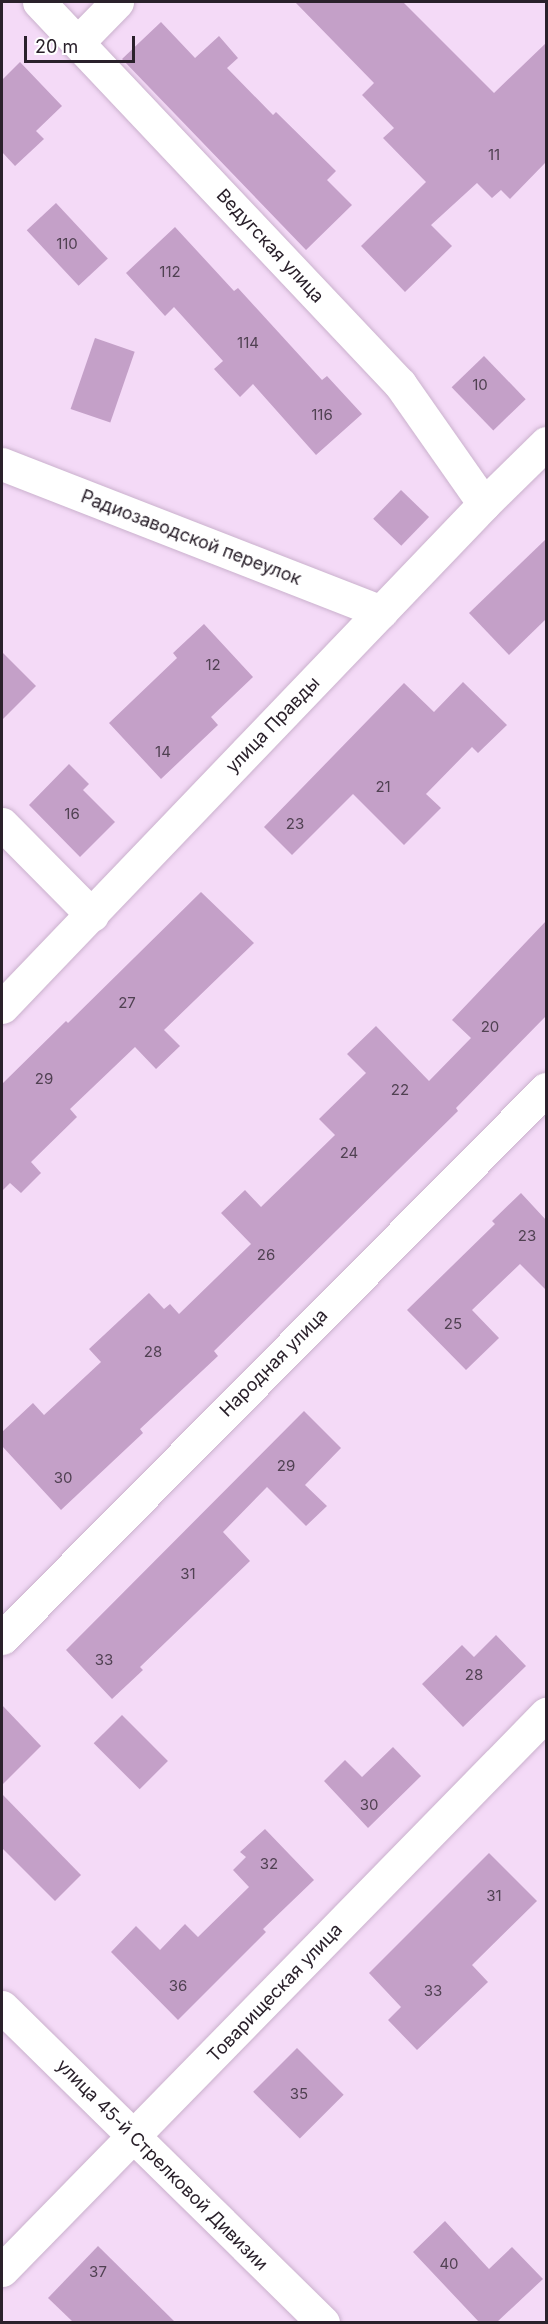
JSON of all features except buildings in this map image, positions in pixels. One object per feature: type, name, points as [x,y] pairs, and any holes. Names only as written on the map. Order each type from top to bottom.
[{"type":"street","name":"Ведугская улица","points":[[39,2],[400,384],[484,504]]},
{"type":"street","points":[[78,42],[117,2]]},
{"type":"street","name":"улица Правды","points":[[2,1008],[484,504],[546,443]]},
{"type":"street","name":"Радиозаводской переулок","points":[[2,464],[381,612]]},
{"type":"street","points":[[2,824],[92,915]]},
{"type":"street","name":"Народная улица","points":[[2,1638],[546,1089]]},
{"type":"street","name":"Товарищеская улица","points":[[2,2271],[546,1714]]},
{"type":"street","name":"улица 45-й Стрелковой Дивизии","points":[[2,2007],[322,2322]]}]
